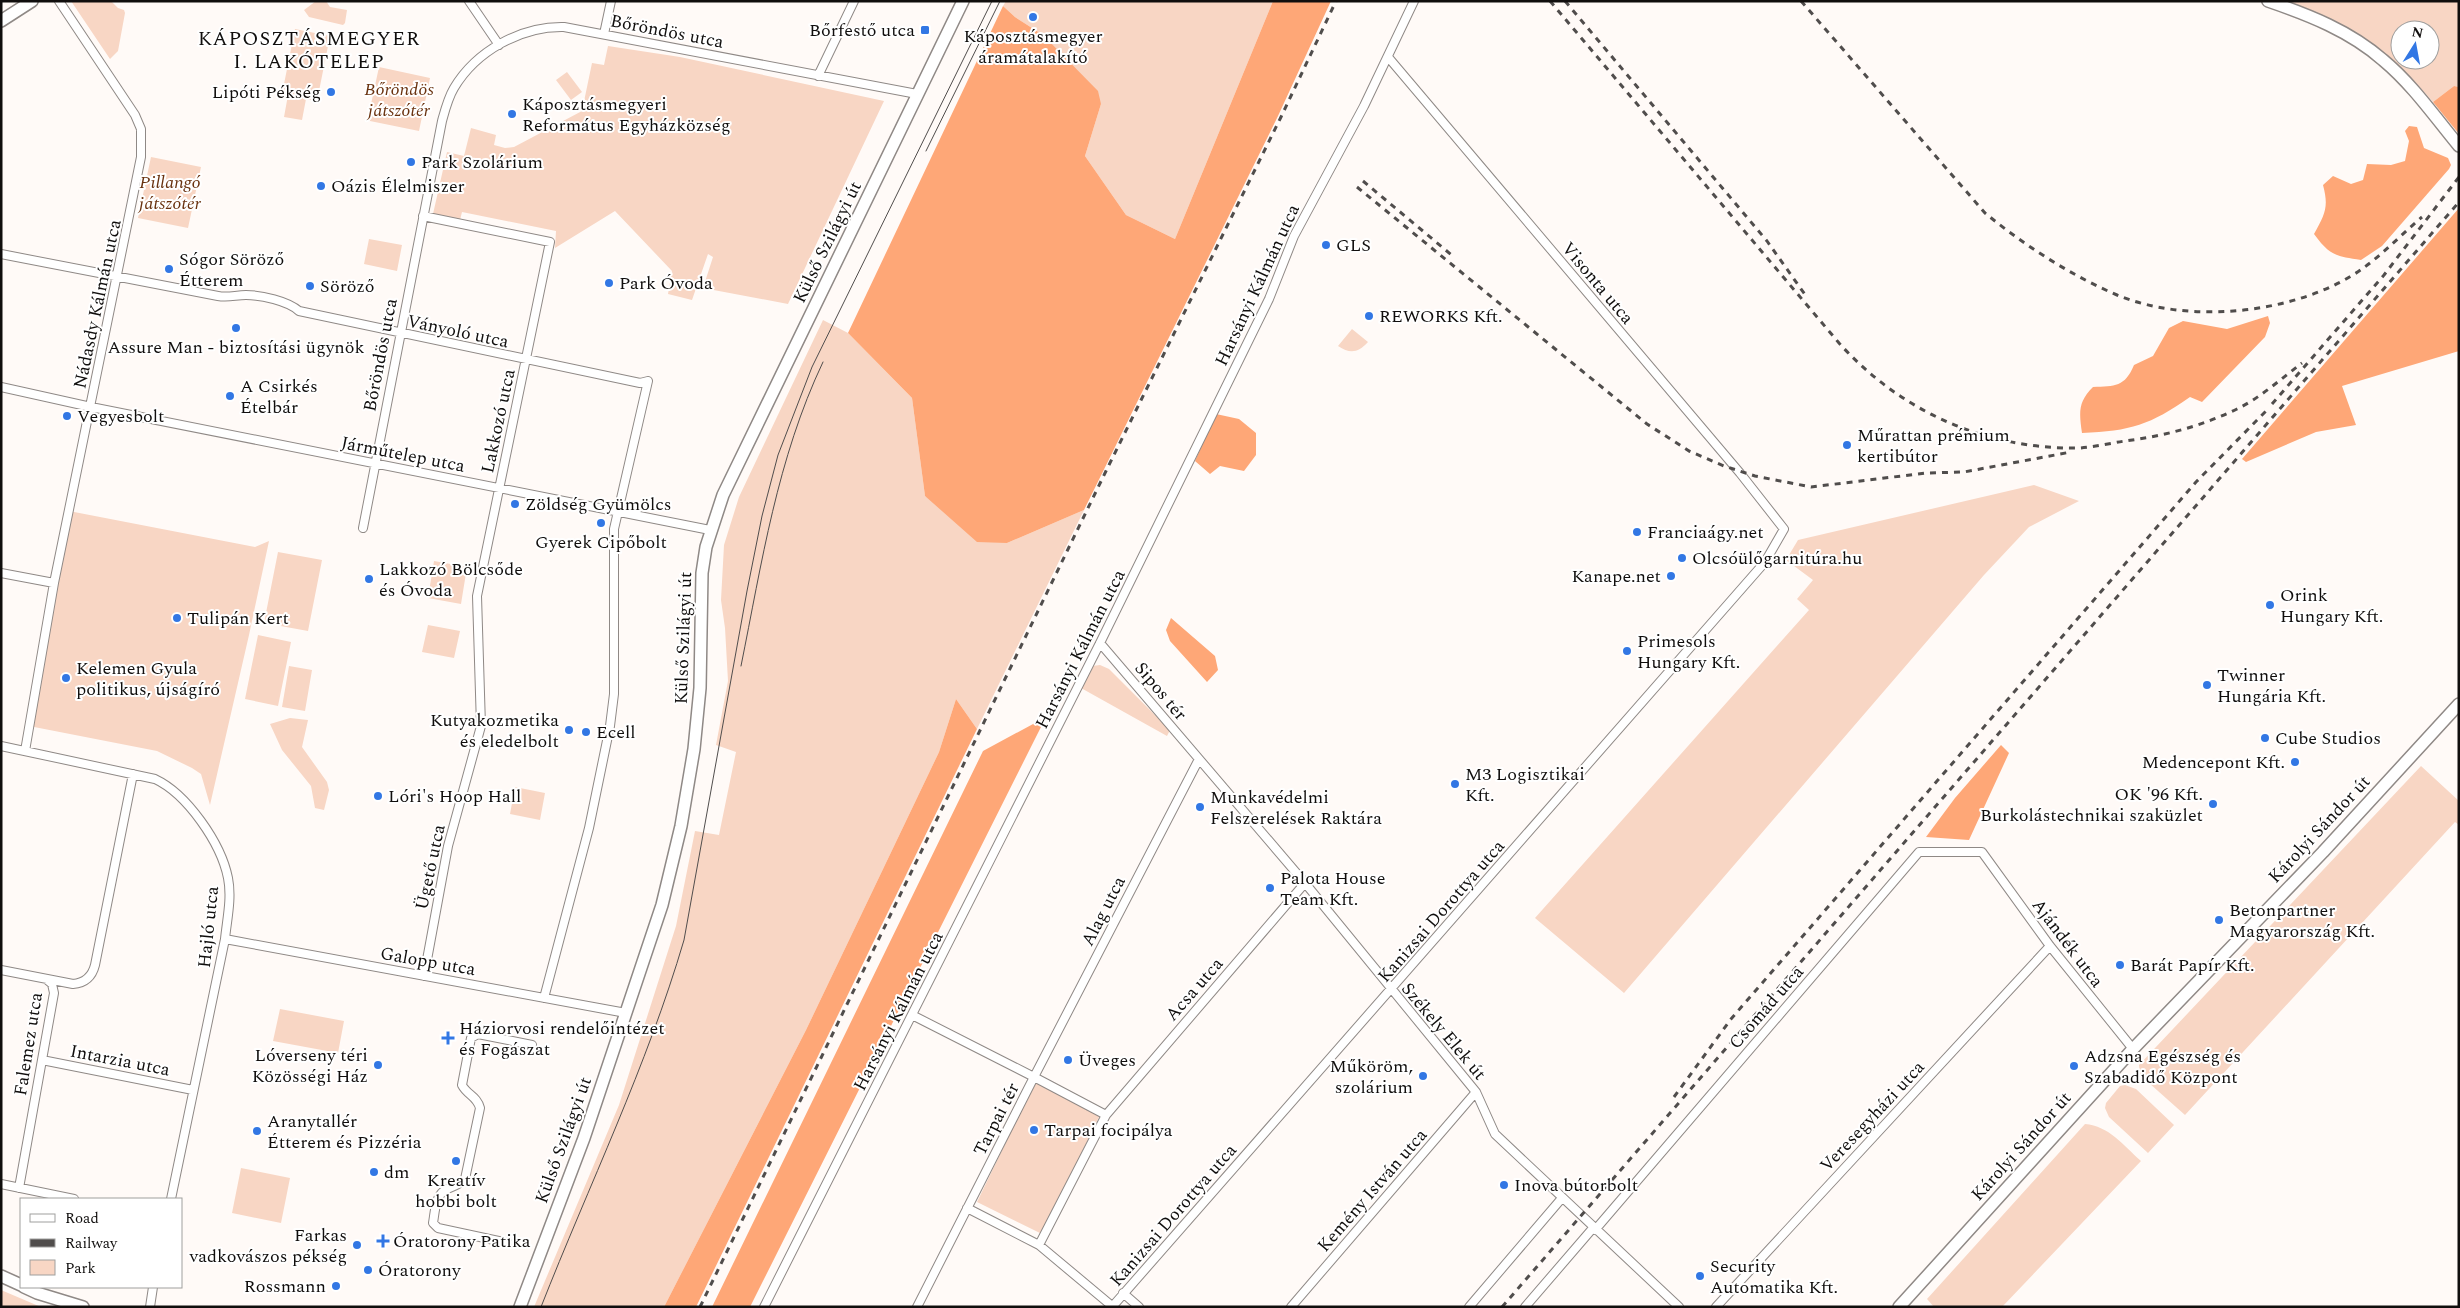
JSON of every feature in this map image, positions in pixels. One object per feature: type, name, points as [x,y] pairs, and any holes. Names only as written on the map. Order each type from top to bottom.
[{"type":"street","points":[[1,20],[32,1]]},
{"type":"street","name":"Nádasdy Kálmán utca","points":[[25,751],[54,583],[118,278],[141,157],[141,129],[129,106],[59,1]]},
{"type":"street","points":[[469,1],[499,45]]},
{"type":"street","points":[[604,34],[611,1]]},
{"type":"street","points":[[818,76],[854,1]]},
{"type":"street","name":"Külső Szilágyi út","points":[[520,1307],[584,1138],[662,905],[684,807],[698,721],[702,573],[710,530],[723,495],[963,1]]},
{"type":"street","name":"Harsányi Kálmán utca","points":[[764,1307],[1100,643],[1269,299],[1294,236],[1388,57],[1414,1]]},
{"type":"street","points":[[2268,1],[2302,12],[2341,31],[2383,59],[2413,90],[2459,146]]},
{"type":"street","name":"Bőröndös utca","points":[[362,528],[445,112],[453,90],[470,67],[499,45],[522,33],[550,27],[604,34],[917,94]]},
{"type":"street","name":"Visonta utca","points":[[1388,57],[1740,473],[1784,529]]},
{"type":"street","name":"Lakkozó utca","points":[[423,216],[550,242],[478,596],[481,726],[479,736]]},
{"type":"street","name":"Ványoló utca","points":[[1,254],[228,298],[246,295],[276,300],[291,304],[299,311],[400,334],[640,383],[648,380],[618,512]]},
{"type":"street","name":"Járműtelep utca","points":[[1,387],[91,407],[710,530]]},
{"type":"street","points":[[544,998],[589,828],[610,726],[614,694],[614,529],[618,512]]},
{"type":"street","name":"Kanizsai Dorottya utca","points":[[1112,1306],[1765,562],[1784,529]]},
{"type":"street","points":[[1,573],[54,583]]},
{"type":"street","name":"Sipos tér","points":[[1100,643],[1199,758]]},
{"type":"street","name":"Károlyi Sándor út","points":[[1899,1307],[2133,1049],[2323,852],[2459,704]]},
{"type":"street","name":"Ügető utca","points":[[424,976],[448,846],[479,736]]},
{"type":"street","name":"Hajló utca","points":[[1,746],[155,779],[168,785],[183,798],[219,850],[228,879],[229,898],[225,939],[171,1198]]},
{"type":"street","name":"Székely Elek út","points":[[1199,758],[1305,883],[1476,1092],[1495,1134],[1679,1307]]},
{"type":"street","name":"Alag utca","points":[[1034,1077],[1199,758]]},
{"type":"street","name":"Falemez utca","points":[[46,979],[73,984],[81,983],[94,970],[133,774]]},
{"type":"street","name":"Csomád utca","points":[[1525,1307],[1919,852],[1982,852]]},
{"type":"street","name":"Ajándék utca","points":[[1982,852],[2050,946],[2133,1049]]},
{"type":"street","name":"Acsa utca","points":[[1106,1115],[1305,883]]},
{"type":"street","name":"Galopp utca","points":[[225,939],[626,1013]]},
{"type":"street","name":"Veresegyházi utca","points":[[1716,1307],[2050,946]]},
{"type":"street","points":[[1,970],[46,979]]},
{"type":"street","name":"Falemez utca","points":[[19,1188],[54,994],[52,984],[46,979]]},
{"type":"street","points":[[912,1015],[1034,1077]]},
{"type":"street","points":[[508,1243],[438,1228],[434,1223],[439,1195],[444,1190],[458,1185],[465,1179],[480,1108],[478,1101],[465,1092],[462,1085],[471,1038],[478,1034],[532,1045]]},
{"type":"street","name":"Intarzia utca","points":[[42,1060],[193,1090]]},
{"type":"street","name":"Tarpai tér","points":[[967,1208],[1034,1077],[1106,1115]]},
{"type":"street","name":"Kemény István utca","points":[[1291,1307],[1476,1092]]},
{"type":"street","points":[[1039,1245],[1106,1115]]},
{"type":"street","points":[[1,1184],[69,1198]]},
{"type":"street","points":[[1469,1307],[1562,1198]]},
{"type":"street","points":[[917,1307],[967,1208],[1039,1245],[1112,1306]]},
{"type":"street","points":[[1,1276],[20,1285]]},
{"type":"street","points":[[29,1288],[83,1307]]},
{"type":"street","points":[[150,1307],[153,1288]]},
{"type":"street","points":[[1123,1293],[1139,1307]]},
{"type":"green space","points":[[71,1],[111,1],[118,8],[124,10],[118,51],[110,59]]},
{"type":"green space","points":[[316,1],[326,1],[330,7],[347,10],[345,23],[343,25],[309,17],[304,10]]},
{"type":"green space","points":[[1006,1],[1273,1],[1175,239],[1126,215],[1085,156],[1101,104],[1043,35],[1015,17],[1003,6]]},
{"type":"green space","points":[[2286,1],[2459,1],[2459,87],[2454,86],[2433,102],[2401,70],[2440,70],[2440,20],[2390,20],[2390,60],[2366,42],[2327,19]]},
{"type":"green space","points":[[295,29],[330,36],[317,101],[306,99],[302,120],[284,117],[288,95],[282,94]]},
{"type":"green space","points":[[608,46],[680,57],[884,101],[788,304],[703,288],[713,257],[708,254],[692,300],[668,294],[672,271],[615,211],[555,248],[556,231],[462,212],[460,220],[433,214],[447,152],[464,156],[471,128],[496,135],[494,145],[505,148],[514,147],[582,111],[592,63],[604,65]]},
{"type":"green space","name":"Bőröndös játszótér","points":[[379,67],[430,78],[419,131],[370,121],[368,118]]},
{"type":"green space","points":[[567,72],[582,92],[571,100],[556,80]]},
{"type":"green space","name":"Pillangó játszótér","points":[[151,157],[201,167],[188,228],[138,218]]},
{"type":"green space","points":[[369,239],[402,245],[397,271],[364,264]]},
{"type":"green space","points":[[823,320],[848,333],[912,398],[925,496],[1007,543],[1084,510],[977,729],[956,699],[939,752],[806,1030],[664,1307],[534,1307],[619,1105],[676,926],[695,831],[719,835],[736,752],[716,745],[728,681],[725,628],[721,600],[724,545],[739,497]]},
{"type":"green space","points":[[1352,329],[1368,342],[1357,350],[1350,351],[1338,346]]},
{"type":"green space","points":[[2034,485],[2079,501],[2029,527],[1984,575],[1624,993],[1535,918],[1809,610],[1797,599],[1813,580],[1786,560],[1798,540]]},
{"type":"green space","points":[[69,511],[255,547],[269,541],[210,805],[201,774],[157,751],[29,726]]},
{"type":"green space","points":[[278,552],[322,560],[308,631],[264,623]]},
{"type":"green space","points":[[434,561],[467,567],[461,604],[428,598]]},
{"type":"green space","points":[[428,625],[460,631],[454,658],[422,652]]},
{"type":"green space","points":[[258,635],[291,642],[278,706],[245,699]]},
{"type":"green space","points":[[1100,665],[1109,669],[1170,730],[1167,736],[1081,688],[1092,666]]},
{"type":"green space","points":[[289,666],[312,670],[305,711],[282,707]]},
{"type":"green space","points":[[290,718],[308,720],[302,747],[327,782],[329,790],[324,810],[315,808],[311,786],[282,750],[270,724]]},
{"type":"green space","points":[[2421,766],[2459,801],[2459,825],[2455,822],[2185,1115],[2140,1075],[2139,1065]]},
{"type":"green space","points":[[515,787],[545,793],[540,820],[510,814]]},
{"type":"green space","points":[[280,1009],[344,1021],[338,1053],[273,1041]]},
{"type":"green space","points":[[1035,1082],[1100,1115],[1042,1234],[977,1202]]},
{"type":"green space","points":[[2125,1085],[2136,1089],[2174,1125],[2148,1153],[2109,1117],[2105,1108],[2106,1103],[2120,1086]]},
{"type":"green space","points":[[2085,1124],[2109,1132],[2141,1161],[2002,1307],[1934,1307],[1927,1299]]},
{"type":"green space","points":[[241,1168],[290,1178],[281,1223],[232,1213]]},
{"type":"green space","points":[[1,1290],[41,1307],[1,1307]]},
{"type":"shaded area","points":[[1273,1],[1331,1],[1278,116],[1084,510],[1007,543],[977,542],[925,496],[912,398],[848,333],[1003,6],[1015,17],[1043,35],[1098,91],[1101,104],[1085,156],[1126,215],[1175,239]]},
{"type":"shaded area","points":[[2454,86],[2459,87],[2459,134],[2433,102]]},
{"type":"shaded area","points":[[2409,126],[2417,127],[2424,148],[2448,158],[2451,165],[2449,169],[2382,246],[2361,260],[2339,256],[2329,251],[2314,234],[2326,205],[2323,185],[2333,176],[2351,184],[2363,180],[2367,164],[2391,165],[2405,161],[2409,141],[2405,131]]},
{"type":"shaded area","points":[[2459,208],[2459,351],[2342,386],[2356,425],[2316,432],[2246,462],[2242,459]]},
{"type":"shaded area","points":[[2268,316],[2270,323],[2265,337],[2202,402],[2190,397],[2176,407],[2139,425],[2082,433],[2081,408],[2088,392],[2093,387],[2118,384],[2127,378],[2134,365],[2153,356],[2169,328],[2183,321],[2227,329]]},
{"type":"shaded area","points":[[1216,414],[1239,419],[1256,433],[1256,455],[1244,471],[1220,466],[1210,474],[1195,461]]},
{"type":"shaded area","points":[[1171,618],[1215,656],[1218,670],[1207,682],[1170,641],[1166,630]]},
{"type":"shaded area","points":[[956,699],[977,729],[696,1307],[664,1307],[806,1030],[939,752]]},
{"type":"shaded area","points":[[1046,717],[750,1307],[712,1307],[983,751]]},
{"type":"shaded area","points":[[2001,745],[2009,753],[1969,840],[1926,837],[1955,798]]},
{"type":"tram line","points":[[541,1307],[653,1033],[684,940],[747,591],[762,516],[778,455],[812,367],[992,1]]},
{"type":"tram line","points":[[926,151],[1000,1]]},
{"type":"tram line","points":[[741,666],[764,550],[782,473],[807,399],[823,362]]},
{"type":"railway","points":[[700,1307],[1336,1]]},
{"type":"railway","points":[[1550,1],[1839,343],[1863,367],[1890,389],[1918,407],[1948,422],[1979,434],[2045,447],[2080,448],[2140,439],[2196,425],[2237,409],[2262,394],[2302,363]]},
{"type":"railway","points":[[1565,1],[1767,241],[1806,296]]},
{"type":"railway","points":[[1801,1],[1985,213],[2048,258],[2082,278],[2117,295],[2146,304],[2177,310],[2209,312],[2243,310],[2275,305],[2307,296],[2336,284],[2362,269],[2422,217]]},
{"type":"railway","points":[[2272,404],[2384,275],[2459,177]]},
{"type":"railway","points":[[1363,181],[1454,257]]},
{"type":"railway","points":[[1357,187],[1647,424],[1689,451],[1724,466],[1755,476],[1811,487],[1926,473],[1964,472],[2071,452]]},
{"type":"railway","points":[[1502,1307],[2459,202]]},
{"type":"railway","points":[[1674,1097],[1731,1019],[2196,482],[2268,409]]},
{"type":"place","name":"Káposztásmegyer áramátalakító","points":[[1033,17]]},
{"type":"place","name":"Bőrfestő utca","points":[[925,30]]},
{"type":"place","name":"Lipóti Pékség","points":[[331,92]]},
{"type":"place","name":"Káposztásmegyeri Református Egyházközség","points":[[512,114]]},
{"type":"place","name":"Park Szolárium","points":[[411,162]]},
{"type":"place","name":"Oázis Élelmiszer","points":[[321,186]]},
{"type":"place","name":"GLS","points":[[1326,245]]},
{"type":"place","name":"Sógor Söröző Étterem","points":[[169,269]]},
{"type":"place","name":"Park Óvoda","points":[[609,283]]},
{"type":"place","name":"Söröző","points":[[310,286]]},
{"type":"place","name":"REWORKS Kft.","points":[[1369,316]]},
{"type":"place","name":"Assure Man - biztosítási ügynök","points":[[236,328]]},
{"type":"place","name":"A Csirkés Ételbár","points":[[230,396]]},
{"type":"place","name":"Vegyesbolt","points":[[67,416]]},
{"type":"place","name":"Műrattan prémium kertibútor","points":[[1847,445]]},
{"type":"place","name":"Zöldség Gyümölcs","points":[[515,504]]},
{"type":"place","name":"Gyerek Cipőbolt","points":[[601,523]]},
{"type":"place","name":"Franciaágy.net","points":[[1637,532]]},
{"type":"place","name":"Olcsóülőgarnitúra.hu","points":[[1682,558]]},
{"type":"place","name":"Kanape.net","points":[[1671,576]]},
{"type":"place","name":"Lakkozó Bölcsőde és Óvoda","points":[[369,579]]},
{"type":"place","name":"Orink Hungary Kft.","points":[[2270,605]]},
{"type":"place","name":"Tulipán Kert","points":[[177,618]]},
{"type":"place","name":"Primesols Hungary Kft.","points":[[1627,651]]},
{"type":"place","name":"Kelemen Gyula politikus, újságíró","points":[[66,678]]},
{"type":"place","name":"Twinner Hungária Kft.","points":[[2207,685]]},
{"type":"place","name":"Kutyakozmetika és eledelbolt","points":[[569,730]]},
{"type":"place","name":"Ecell","points":[[586,732]]},
{"type":"place","name":"Cube Studios","points":[[2265,738]]},
{"type":"place","name":"Medencepont Kft.","points":[[2295,762]]},
{"type":"place","name":"M3 Logisztikai Kft.","points":[[1455,784]]},
{"type":"place","name":"Lóri's Hoop Hall","points":[[378,796]]},
{"type":"place","name":"OK '96 Kft. Burkolástechnikai szaküzlet","points":[[2213,804]]},
{"type":"place","name":"Munkavédelmi Felszerelések Raktára","points":[[1200,807]]},
{"type":"place","name":"Palota House Team Kft.","points":[[1270,888]]},
{"type":"place","name":"Betonpartner Magyarország Kft.","points":[[2219,920]]},
{"type":"place","name":"Barát Papír Kft.","points":[[2120,965]]},
{"type":"place","name":"Háziorvosi rendelőintézet és Fogászat","points":[[448,1038]]},
{"type":"place","name":"Üveges","points":[[1068,1060]]},
{"type":"place","name":"Lóverseny téri Közösségi Ház","points":[[378,1065]]},
{"type":"place","name":"Adzsna Egészség és Szabadidő Központ","points":[[2074,1066]]},
{"type":"place","name":"Műköröm, szolárium","points":[[1423,1076]]},
{"type":"place","name":"Tarpai focipálya","points":[[1034,1130]]},
{"type":"place","name":"Aranytallér Étterem és Pizzéria","points":[[257,1131]]},
{"type":"place","name":"Kreatív hobbi bolt","points":[[456,1161]]},
{"type":"place","name":"dm","points":[[374,1172]]},
{"type":"place","name":"Inova bútorbolt","points":[[1504,1185]]},
{"type":"place","name":"Óratorony Patika","points":[[383,1241]]},
{"type":"place","name":"Farkas vadkovászos pékség","points":[[357,1245]]},
{"type":"place","name":"Óratorony","points":[[368,1270]]},
{"type":"place","name":"Security Automatika Kft.","points":[[1700,1276]]},
{"type":"place","name":"Rossmann","points":[[336,1286]]},
{"type":"district","name":"KÁPOSZTÁSMEGYER I. LAKÓTELEP","points":[[309,50]]}]
